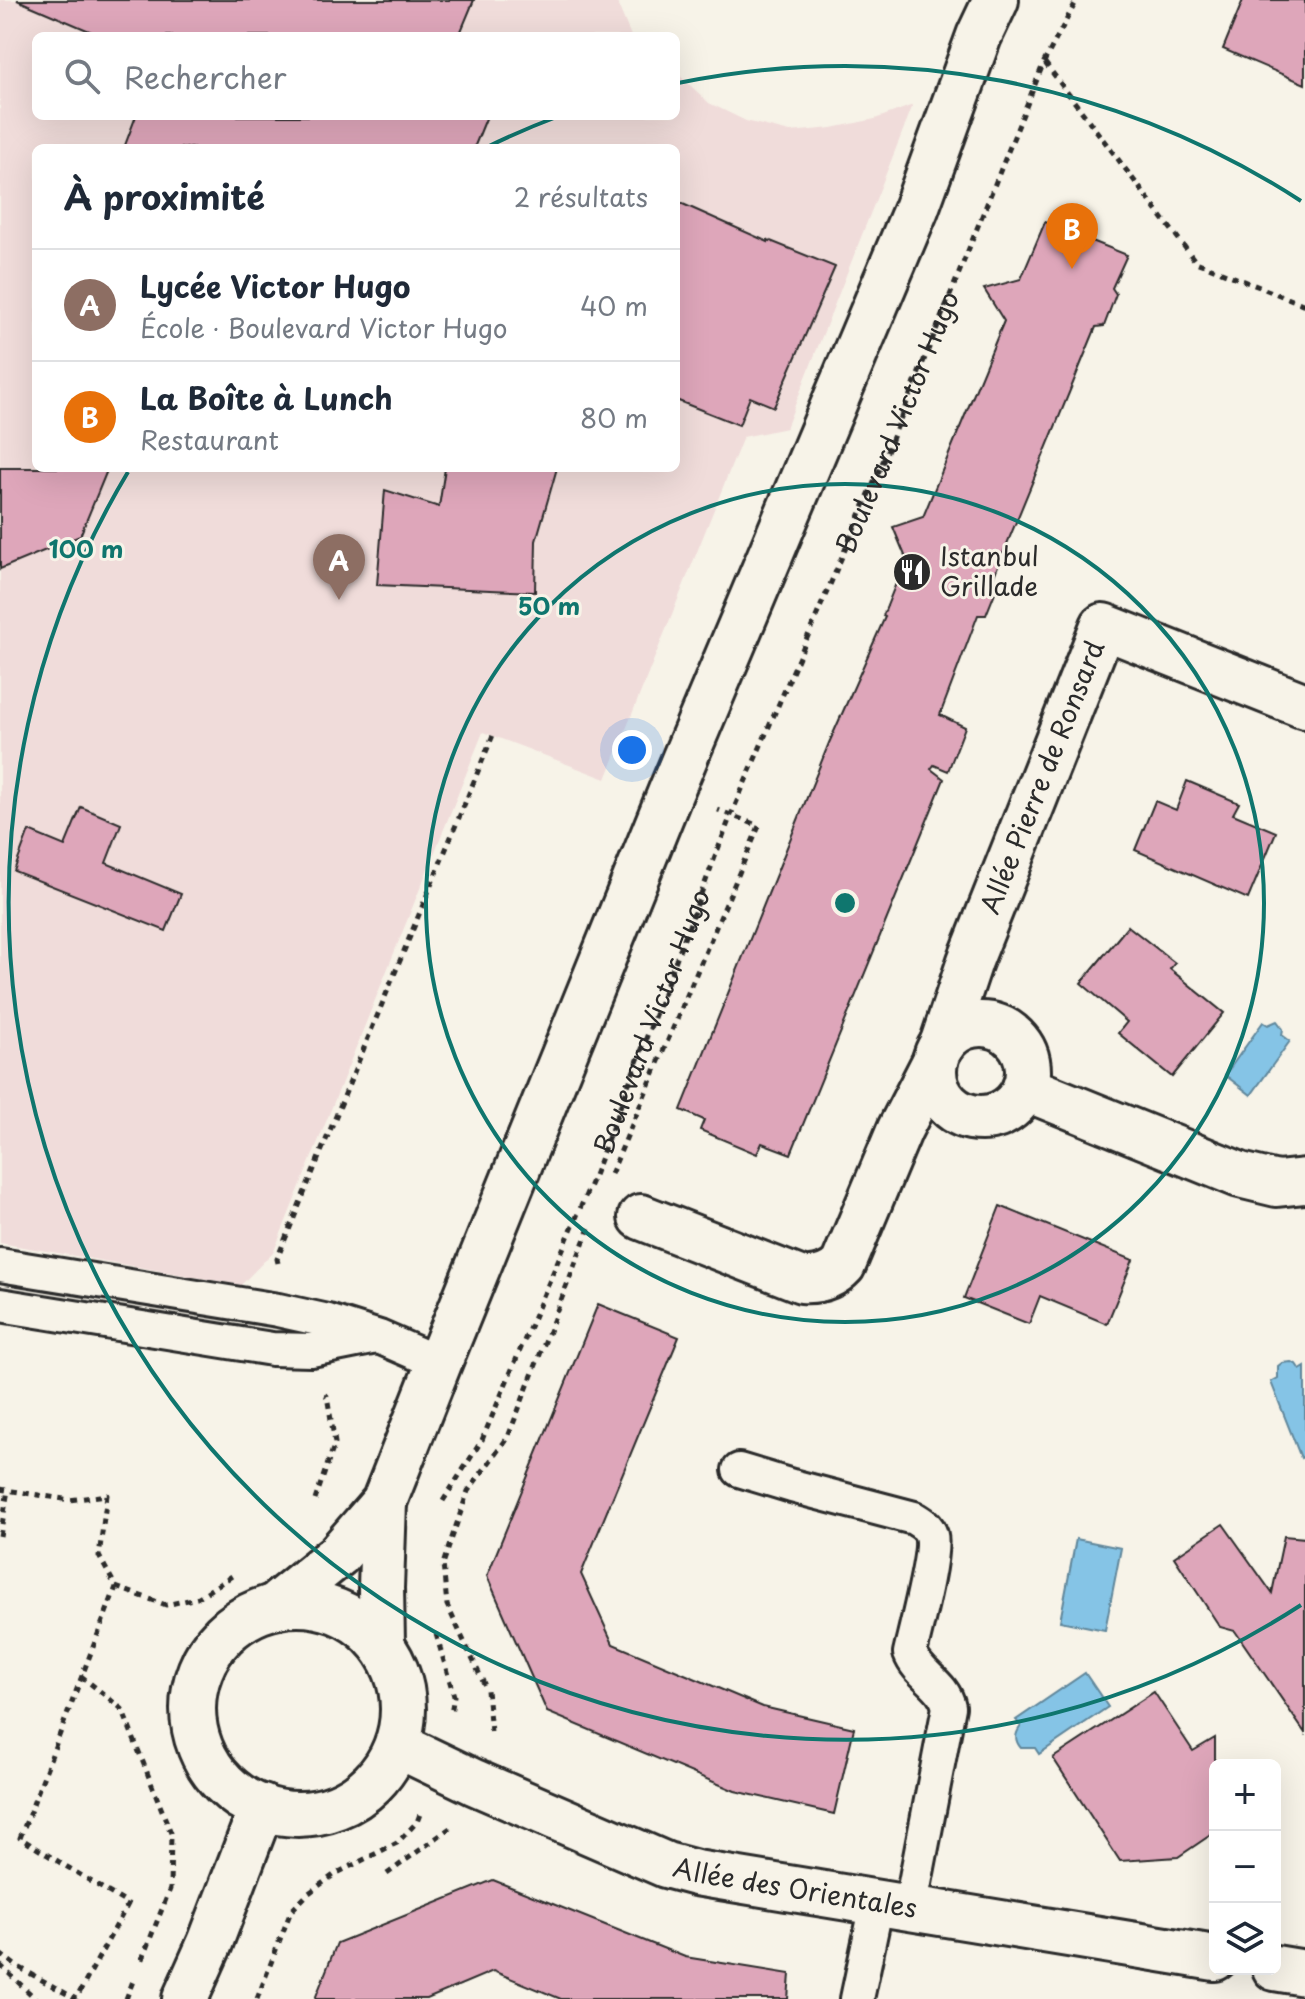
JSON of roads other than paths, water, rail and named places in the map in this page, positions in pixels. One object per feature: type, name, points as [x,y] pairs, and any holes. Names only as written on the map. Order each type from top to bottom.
[{"type":"street","points":[[275,1606],[338,1555],[384,1502],[677,776],[916,209],[979,36],[996,0]]},
{"type":"street","name":"Allée Pierre de Ronsard","points":[[641,1217],[802,1280],[815,1281],[836,1272],[843,1265],[900,1129],[938,1053],[970,961],[1103,626],[1305,706]]},
{"type":"street","points":[[972,1024],[991,1024],[1008,1032],[1020,1045],[1028,1061],[1028,1080],[1021,1097],[1008,1110],[991,1117],[973,1117],[955,1110],[942,1097],[935,1080],[938,1053],[955,1032],[972,1024]]},
{"type":"street","points":[[1025,1088],[1240,1175],[1277,1184],[1305,1181]]},
{"type":"street","points":[[382,1644],[384,1502]]},
{"type":"street","points":[[303,1604],[325,1607],[346,1615],[363,1625],[382,1644],[400,1681],[404,1718],[397,1745],[374,1782],[354,1798],[335,1807],[291,1814],[242,1798],[222,1782],[200,1748],[193,1714],[194,1690],[199,1670],[213,1645],[233,1626],[275,1606],[303,1604]]},
{"type":"street","name":"Allée des Orientales","points":[[397,1745],[474,1782],[666,1865],[726,1879],[1209,1957]]},
{"type":"street","points":[[185,1999],[262,1807]]},
{"type":"street","points":[[1281,1969],[1305,1973]]},
{"type":"lane","points":[[0,1265],[278,1310],[328,1321],[379,1337],[439,1363]]},
{"type":"lane","points":[[0,1305],[272,1349],[311,1350],[379,1337]]},
{"type":"lane","points":[[739,1470],[914,1518],[931,1532],[932,1551],[910,1653],[914,1663],[947,1697],[949,1707],[894,1906],[857,1999]]},
{"type":"water","points":[[1277,1021],[1283,1029],[1282,1035],[1290,1041],[1251,1095],[1225,1075],[1263,1022],[1268,1025]]},
{"type":"water","points":[[1291,1362],[1300,1370],[1305,1367],[1305,1456],[1301,1458],[1271,1382],[1278,1378],[1278,1366]]},
{"type":"water","points":[[1076,1539],[1121,1548],[1105,1630],[1060,1621]]},
{"type":"water","points":[[1085,1673],[1108,1707],[1039,1754],[1035,1748],[1021,1748],[1016,1737],[1021,1726],[1016,1720]]},
{"type":"place","name":"La Boîte à Lunch","points":[[1072,269]]},
{"type":"place","name":"Istanbul Grillade","points":[[912,572]]},
{"type":"place","name":"Lycée Victor Hugo","points":[[339,600]]}]
